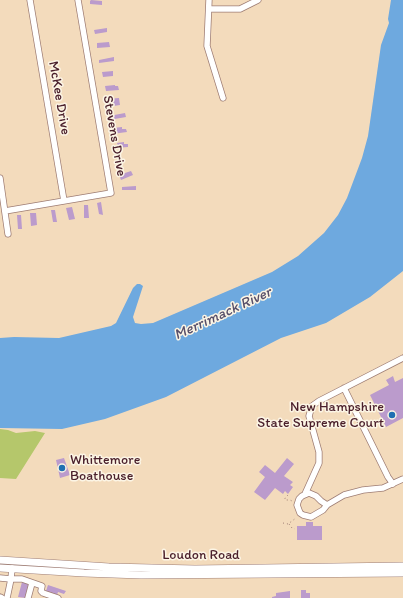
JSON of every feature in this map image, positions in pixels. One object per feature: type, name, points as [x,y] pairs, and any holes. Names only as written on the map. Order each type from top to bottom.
[{"type":"main road","name":"Loudon Road","points":[[0,560],[109,567],[187,569],[383,566],[403,571]]},
{"type":"main road","points":[[383,566],[403,560]]},
{"type":"main road","name":"Loudon Road","points":[[0,568],[141,575],[403,571]]},
{"type":"street","name":"McKee Drive","points":[[30,0],[64,201]]},
{"type":"street","name":"Stevens Drive","points":[[5,211],[111,193],[78,0]]},
{"type":"street","points":[[209,0],[207,46],[223,98]]},
{"type":"street","points":[[209,9],[240,9],[258,0]]},
{"type":"street","points":[[0,178],[8,234]]},
{"type":"street","points":[[403,358],[319,400],[312,406],[309,416],[319,452],[319,463],[305,494],[299,499],[297,505],[300,513],[310,517],[314,516],[327,505],[344,495],[363,490],[383,488],[403,479]]},
{"type":"street","points":[[344,388],[388,477],[393,484]]},
{"type":"street","points":[[305,494],[313,494],[327,505]]},
{"type":"street","points":[[7,598],[12,568]]},
{"type":"street","points":[[0,578],[22,579],[42,586],[39,598]]},
{"type":"street","points":[[28,598],[32,583]]},
{"type":"street","points":[[41,591],[58,598]]},
{"type":"path","points":[[288,494],[285,500],[292,501]]},
{"type":"path","points":[[283,522],[289,523],[300,515]]},
{"type":"path","points":[[289,523],[292,528],[295,529]]},
{"type":"green space","points":[[0,429],[16,433],[35,431],[45,433],[16,479],[0,478]]},
{"type":"water","name":"Merrimack River","points":[[391,0],[403,0],[403,271],[370,297],[326,323],[281,338],[166,397],[105,419],[62,429],[0,428],[0,338],[59,338],[111,326],[116,323],[133,288],[137,284],[143,286],[133,317],[135,323],[153,323],[272,272],[298,256],[324,233],[338,215],[347,198],[362,158],[368,136],[381,45],[389,23],[388,19]]},
{"type":"building","points":[[91,0],[102,1],[102,5],[90,4]]},
{"type":"building","points":[[107,28],[107,32],[95,34],[94,30]]},
{"type":"building","points":[[109,42],[110,47],[97,48],[97,43]]},
{"type":"building","points":[[114,57],[114,61],[99,63],[99,60]]},
{"type":"building","points":[[113,71],[113,76],[103,77],[102,72]]},
{"type":"building","points":[[105,86],[118,86],[119,90],[106,91]]},
{"type":"building","points":[[119,98],[120,105],[107,107],[106,99]]},
{"type":"building","points":[[125,113],[126,117],[109,120],[109,116]]},
{"type":"building","points":[[122,127],[122,129],[126,129],[127,132],[112,134],[112,131],[114,131],[113,128]]},
{"type":"building","points":[[124,142],[124,144],[128,144],[128,147],[115,148],[115,146],[118,146],[117,143]]},
{"type":"building","points":[[131,171],[133,175],[121,180],[119,175]]},
{"type":"building","points":[[136,186],[136,190],[122,190],[122,187]]},
{"type":"building","points":[[101,202],[103,215],[99,214],[97,203]]},
{"type":"building","points":[[84,205],[88,205],[89,218],[84,218]]},
{"type":"building","points":[[72,207],[75,219],[69,220],[66,208]]},
{"type":"building","points":[[51,210],[55,210],[57,222],[53,222]]},
{"type":"building","points":[[30,213],[36,213],[37,225],[31,226]]},
{"type":"building","points":[[17,215],[21,215],[22,229],[18,229]]},
{"type":"building","points":[[393,376],[395,382],[403,378],[403,418],[386,427],[370,395],[389,385],[386,380]]},
{"type":"building","name":"Whittemore Boathouse","points":[[64,458],[70,475],[60,478],[56,460]]},
{"type":"building","points":[[287,458],[294,464],[284,476],[293,482],[290,485],[293,487],[288,494],[285,491],[283,494],[275,488],[265,500],[254,492],[265,477],[259,472],[265,465],[275,473]]},
{"type":"building","points":[[306,522],[313,522],[313,526],[322,526],[322,540],[297,540],[297,526],[306,526]]},
{"type":"building","points":[[22,582],[30,585],[26,598],[18,597]]},
{"type":"building","points":[[48,585],[66,591],[64,594],[58,592],[57,595],[46,591]]},
{"type":"building","points":[[301,590],[306,590],[306,593],[310,593],[310,598],[301,598]]},
{"type":"building","points":[[290,591],[290,598],[272,598],[276,596],[276,593]]},
{"type":"place","name":"New Hampshire State Supreme Court","points":[[392,415]]},
{"type":"place","name":"Whittemore Boathouse","points":[[62,468]]}]
